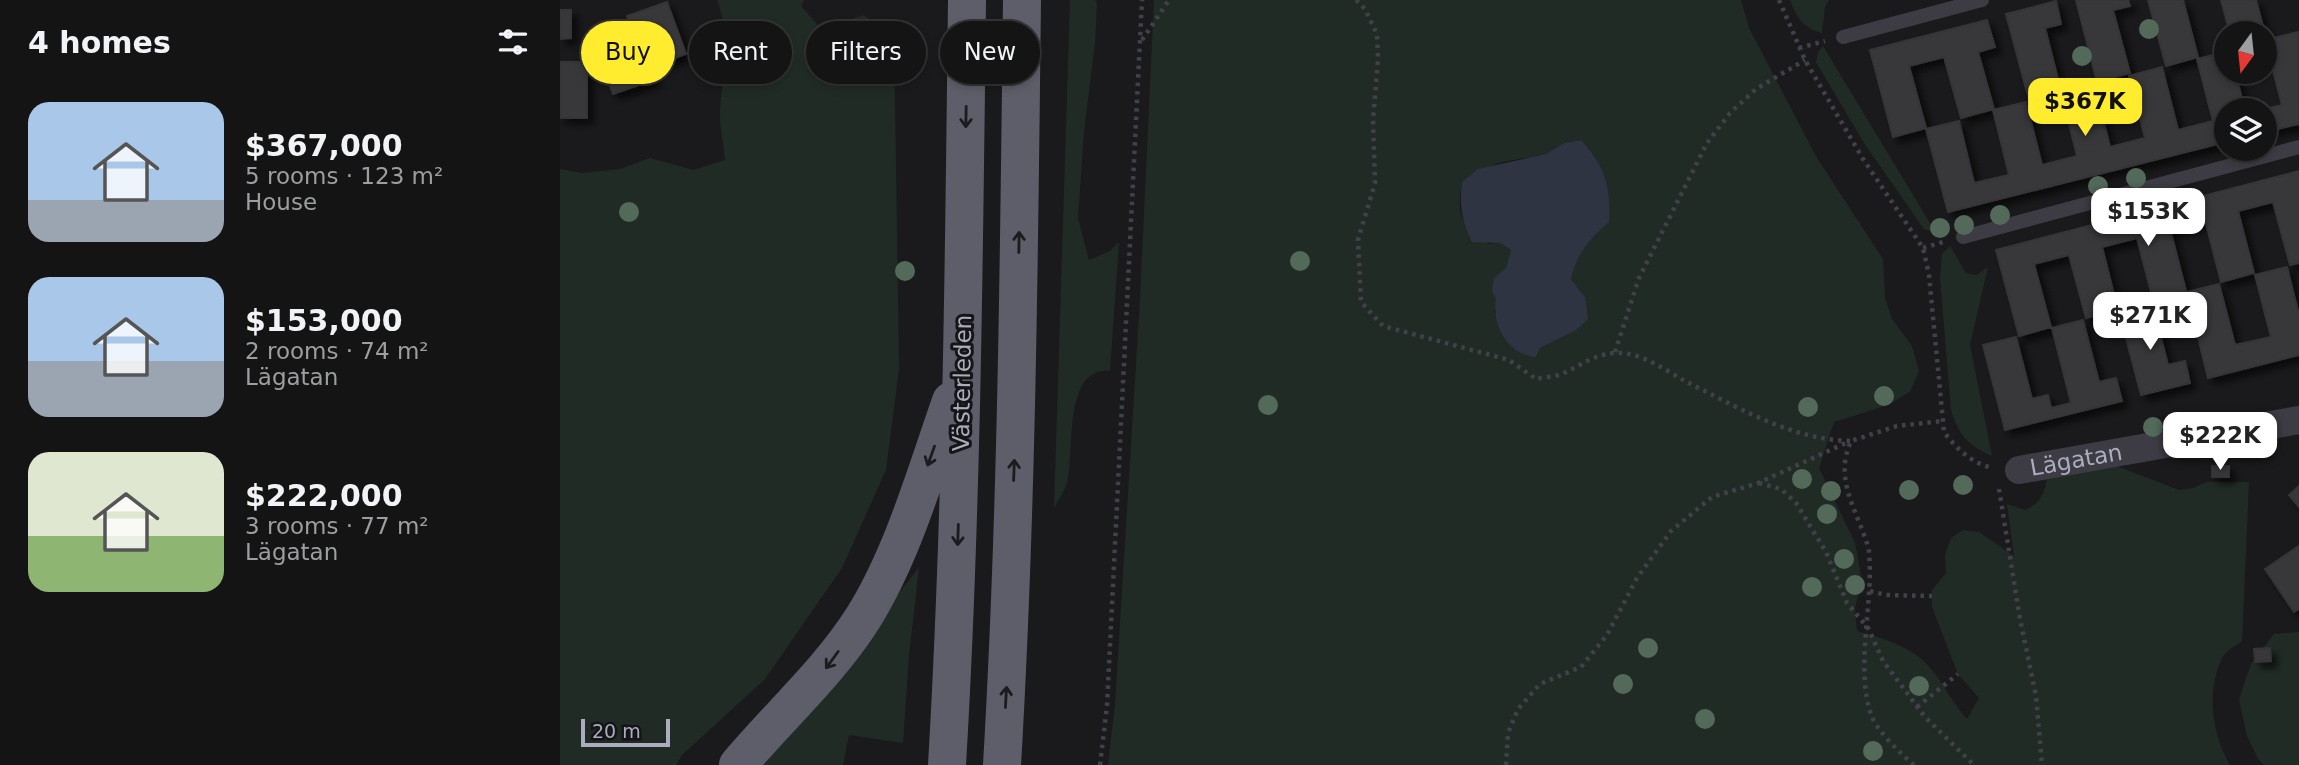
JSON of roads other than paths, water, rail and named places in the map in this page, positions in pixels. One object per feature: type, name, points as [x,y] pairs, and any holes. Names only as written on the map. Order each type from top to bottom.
[{"type":"highway","name":"Västerleden","points":[[947,765],[956,615],[963,369],[967,0]]},
{"type":"highway","points":[[1002,765],[1010,625],[1017,372],[1022,0]]},
{"type":"highway","points":[[738,765],[818,678],[863,618],[890,565],[963,369]]},
{"type":"street","name":"Lägatan","points":[[2008,469],[2299,420]]},
{"type":"lane","points":[[1843,37],[1982,0]]},
{"type":"lane","points":[[1964,237],[2299,147]]},
{"type":"water","points":[[1581,140],[1596,159],[1605,178],[1609,210],[1609,222],[1585,247],[1571,279],[1585,297],[1588,319],[1576,330],[1540,348],[1536,357],[1526,355],[1510,345],[1499,328],[1496,298],[1492,292],[1494,278],[1506,268],[1511,250],[1501,243],[1472,242],[1462,213],[1462,182],[1478,169],[1546,154],[1564,143]]}]
